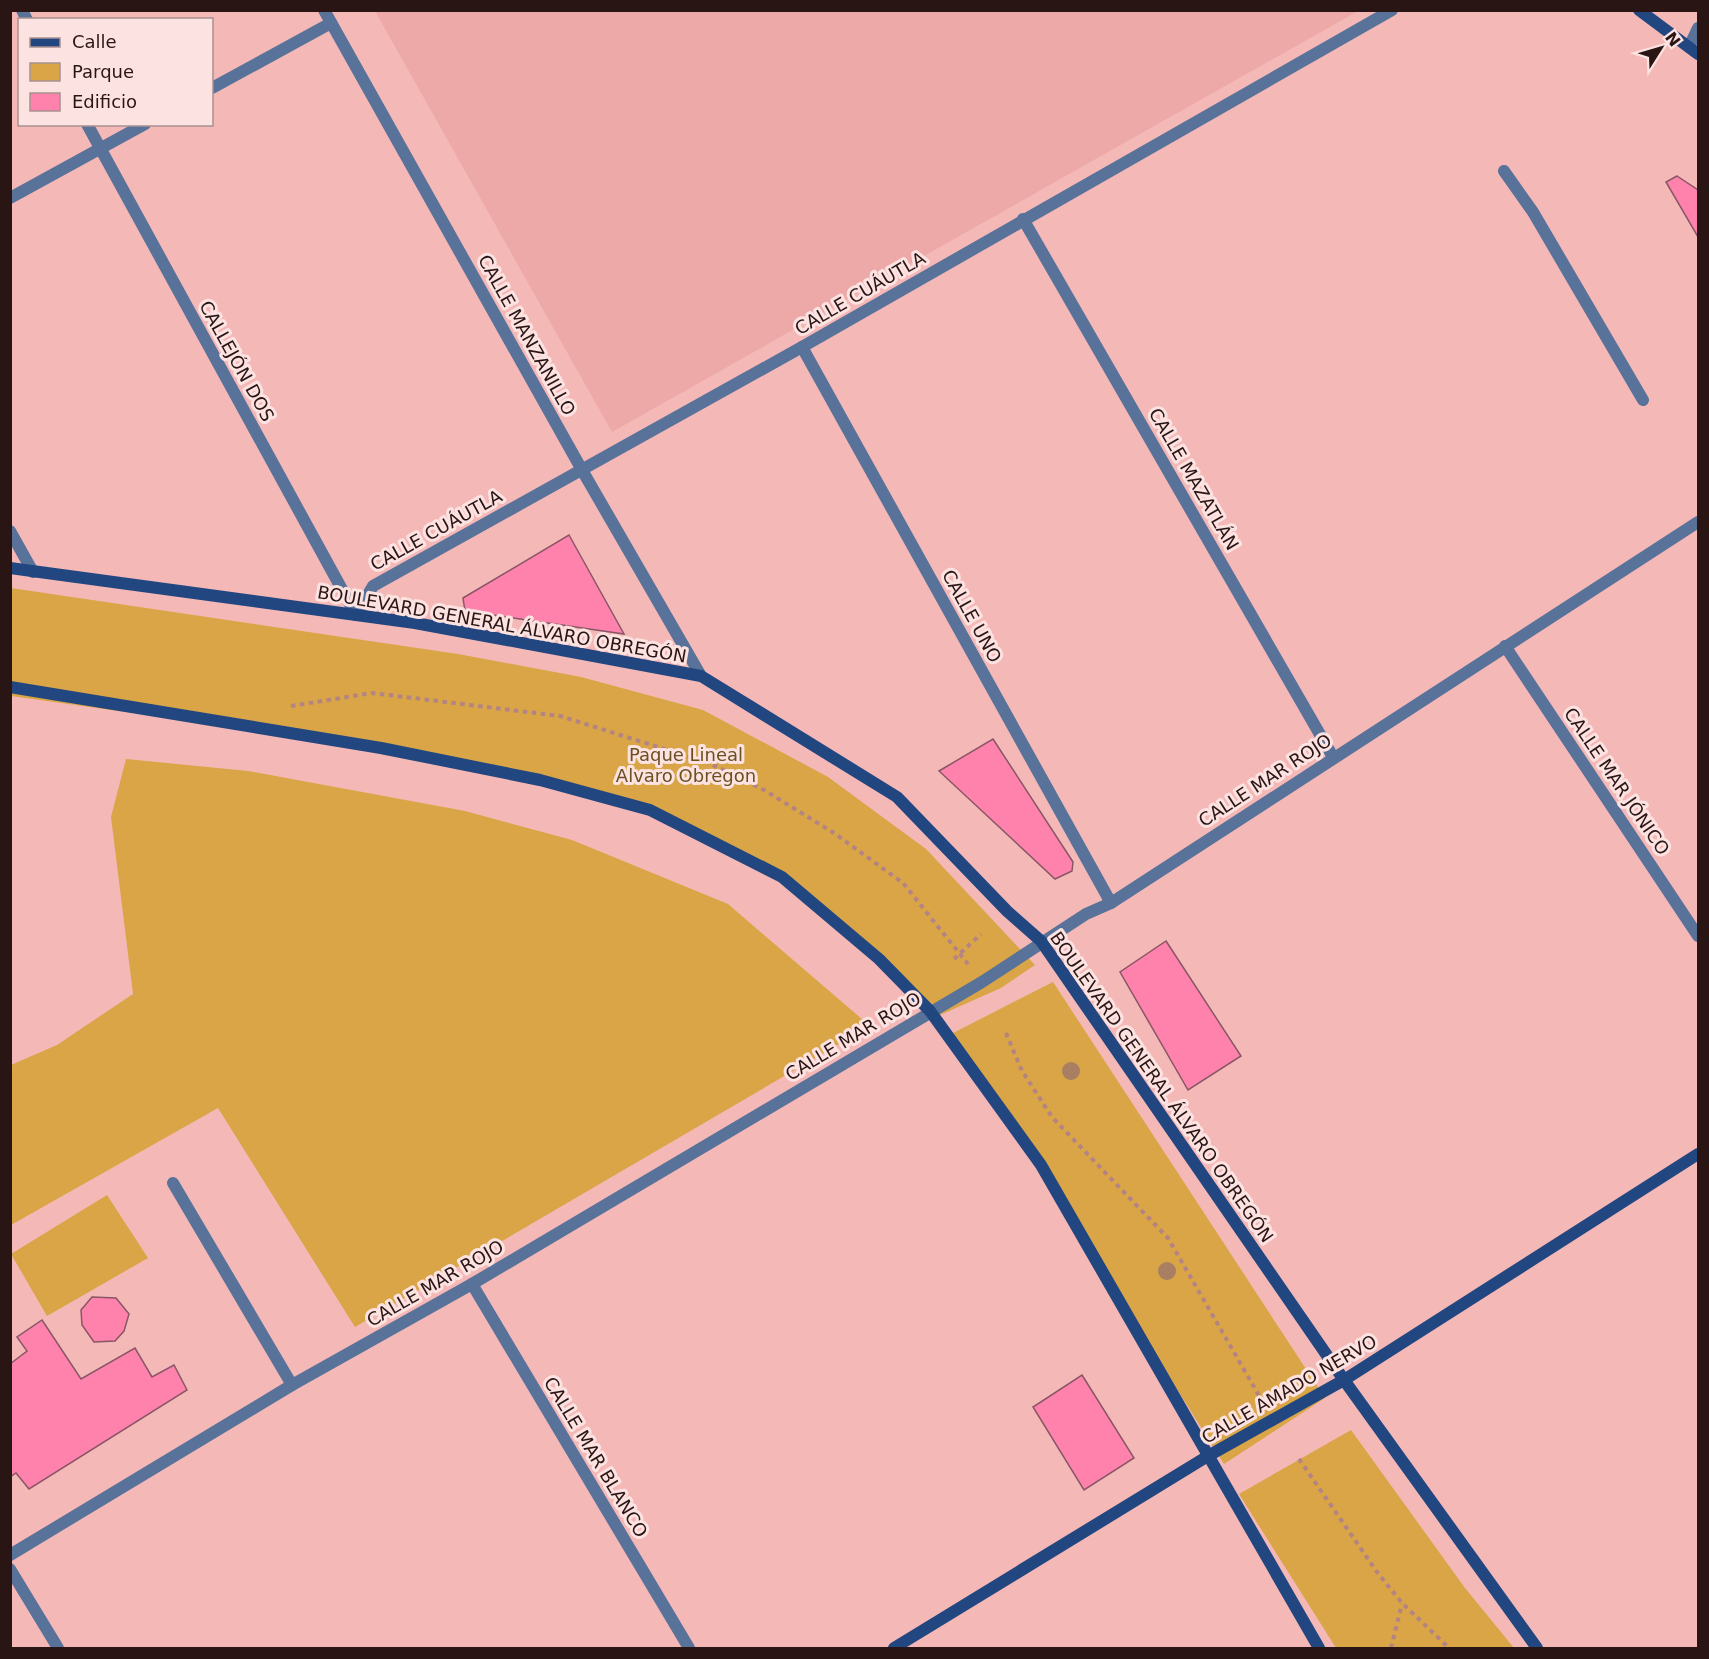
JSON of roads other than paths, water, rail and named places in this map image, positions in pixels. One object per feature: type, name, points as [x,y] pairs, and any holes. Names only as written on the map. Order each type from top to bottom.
[{"type":"main road","points":[[1639,10],[1694,50]]},
{"type":"main road","name":"BOULEVARD GENERAL ÁLVARO OBREGÓN","points":[[10,568],[415,623],[700,676],[897,797],[1007,911],[1041,942],[1344,1380],[1537,1648]]},
{"type":"main road","points":[[10,687],[381,748],[540,780],[650,810],[782,877],[879,959],[930,1011],[1041,1165],[1319,1648]]},
{"type":"main road","name":"CALLE AMADO NERVO","points":[[894,1648],[1208,1456],[1344,1380],[1698,1154]]},
{"type":"street","name":"CALLE MANZANILLO","points":[[324,10],[582,471],[700,676]]},
{"type":"street","name":"CALLE CUÁUTLA","points":[[356,615],[373,586],[802,347],[1392,10]]},
{"type":"street","points":[[213,87],[331,23]]},
{"type":"street","points":[[1694,50],[1698,28]]},
{"type":"street","name":"CALLEJÓN DOS","points":[[88,126],[356,615]]},
{"type":"street","points":[[10,198],[141,126]]},
{"type":"street","points":[[1504,171],[1533,212],[1643,400]]},
{"type":"street","name":"CALLE MAZATLÁN","points":[[1023,219],[1333,758]]},
{"type":"street","name":"CALLE UNO","points":[[802,347],[1111,903]]},
{"type":"street","name":"CALLE MAR ROJO","points":[[10,1555],[292,1385],[472,1284],[982,982],[1086,914],[1111,903],[1698,522]]},
{"type":"street","points":[[10,531],[33,572]]},
{"type":"street","name":"CALLE MAR JÓNICO","points":[[1505,646],[1698,936]]},
{"type":"street","points":[[173,1183],[292,1385]]},
{"type":"street","name":"CALLE MAR BLANCO","points":[[472,1284],[689,1648]]},
{"type":"street","points":[[10,1569],[57,1648]]},
{"type":"park label","name":"Paque Lineal Alvaro Obregon","points":[[686,764]]}]
